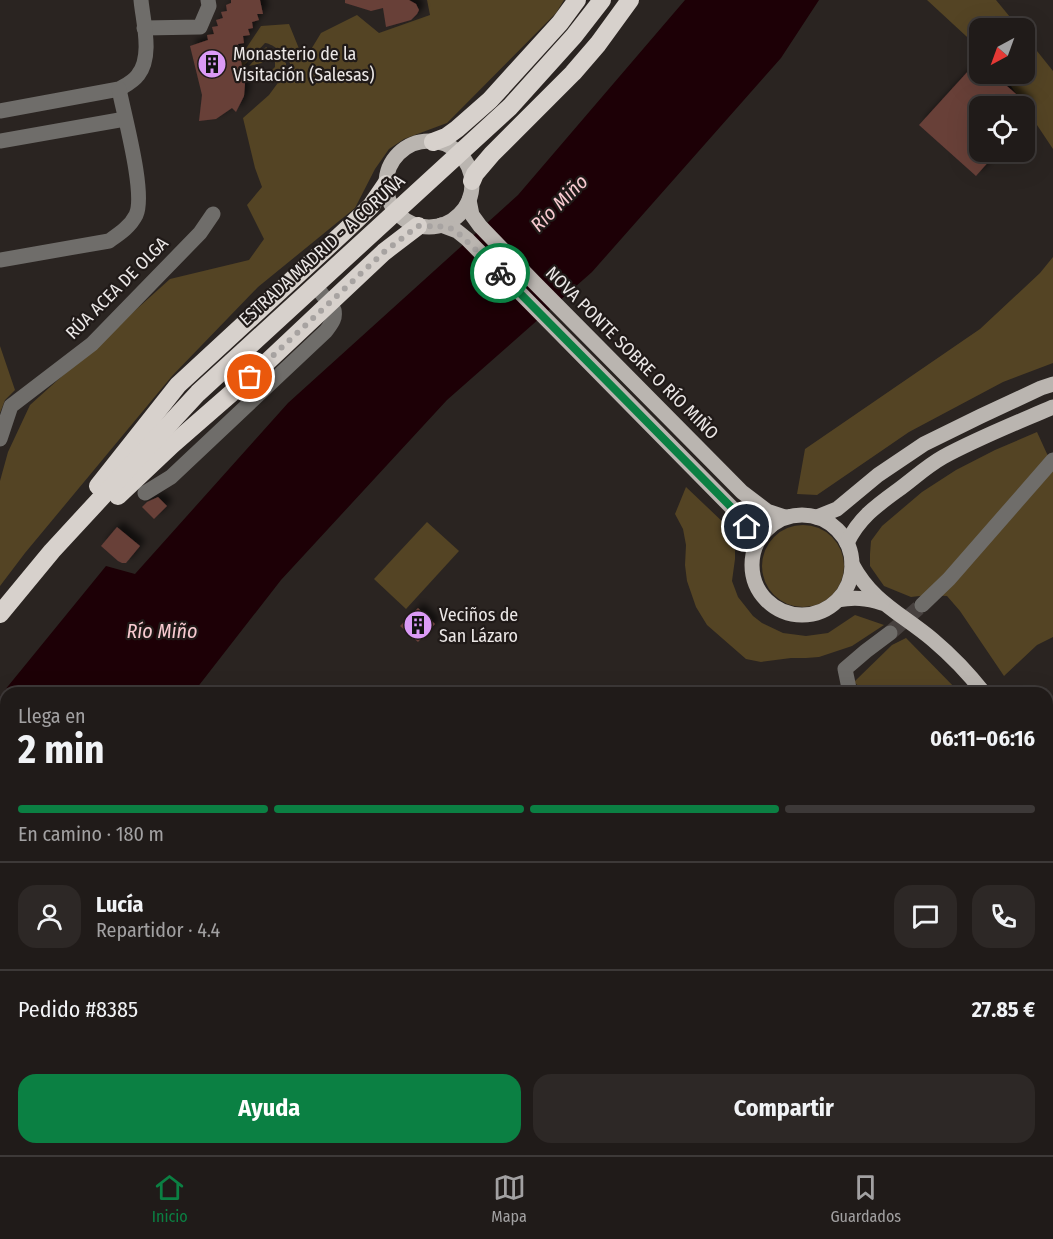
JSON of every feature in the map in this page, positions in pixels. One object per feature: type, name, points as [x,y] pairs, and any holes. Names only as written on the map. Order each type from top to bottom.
[{"type":"highway","points":[[433,142],[457,129],[490,100],[545,40],[577,0]]},
{"type":"highway","name":"ESTRADA MADRID - A CORUÑA","points":[[1,609],[198,393],[510,106],[574,36],[602,0]]},
{"type":"highway","points":[[472,181],[492,154],[573,73],[598,44],[630,0]]},
{"type":"highway","points":[[1,609],[33,556],[95,490],[178,385],[371,206],[386,184]]},
{"type":"highway","points":[[1,609],[76,541],[113,501],[172,445],[266,363],[384,252],[418,226]]},
{"type":"main road","points":[[419,142],[444,144],[455,150],[470,170],[472,181],[468,200],[460,214],[448,223],[430,227],[418,226],[403,218],[394,209],[388,197],[386,184],[388,170],[395,158],[406,148],[419,142]]},
{"type":"main road","name":"NOVA PONTE SOBRE O RÍO MIÑO","points":[[468,200],[472,215],[480,226],[742,492],[767,512],[785,517]]},
{"type":"main road","name":"NOVA PONTE SOBRE O RÍO MIÑO","points":[[441,225],[450,227],[467,239],[736,512],[747,527],[755,545]]},
{"type":"main road","points":[[817,517],[837,509],[878,475],[924,444],[1041,387],[1053,384]]},
{"type":"main road","points":[[847,543],[853,529],[862,519],[941,458],[1053,407]]},
{"type":"main road","points":[[801,514],[817,517],[829,522],[847,543],[852,564],[850,579],[838,600],[823,610],[807,615],[789,614],[774,607],[761,594],[753,579],[751,562],[755,545],[767,528],[785,517],[801,514]]},
{"type":"main road","points":[[852,564],[864,584],[884,604],[932,639],[953,658],[979,687]]},
{"type":"main road","points":[[838,600],[856,597],[884,604]]},
{"type":"street","points":[[0,111],[119,89],[138,76],[147,52],[141,0]]},
{"type":"street","points":[[144,28],[200,27],[208,0]]},
{"type":"street","points":[[0,260],[109,241],[131,223],[136,214],[139,197],[119,89]]},
{"type":"street","points":[[0,141],[125,119]]},
{"type":"street","name":"RÚA ACEA DE OLGA","points":[[0,439],[11,406],[92,344],[200,233],[213,214]]},
{"type":"street","points":[[145,493],[171,477],[326,331],[334,320],[334,310],[315,285]]},
{"type":"street","points":[[922,605],[949,579],[1053,460]]},
{"type":"street","points":[[849,687],[845,669],[890,633]]},
{"type":"shaded area","points":[[427,0],[564,0],[556,13],[447,123],[404,139],[389,149],[375,169],[355,208],[258,287],[172,376],[0,586],[0,481],[8,452],[30,405],[170,279],[249,260],[264,239],[247,205],[262,187],[243,118],[269,95],[291,65],[280,51],[265,43],[242,68],[237,62],[261,26],[289,24],[304,61],[321,33],[357,15],[379,33],[430,15]]},
{"type":"shaded area","points":[[927,0],[996,0],[1011,18],[969,18],[969,39]]},
{"type":"shaded area","points":[[266,47],[274,54],[272,57],[265,58],[262,63],[249,66]]},
{"type":"shaded area","points":[[1035,48],[1053,71],[1053,149],[1035,122],[1035,96],[1018,96],[1010,84],[1035,84]]},
{"type":"shaded area","points":[[279,57],[286,65],[271,83],[271,71]]},
{"type":"shaded area","points":[[1053,257],[1053,363],[1003,382],[909,432],[817,495],[797,494],[805,449],[980,329],[1040,273]]},
{"type":"shaded area","points":[[0,346],[15,390],[5,400],[0,413]]},
{"type":"shaded area","points":[[1037,432],[1053,467],[1053,637],[1037,645],[1004,676],[960,611],[947,596],[911,597],[884,586],[870,566],[871,541],[882,526],[922,492],[956,470]]},
{"type":"shaded area","points":[[686,487],[726,525],[735,543],[732,581],[738,597],[753,616],[762,623],[783,633],[806,636],[828,633],[855,615],[884,625],[852,646],[819,657],[761,662],[746,659],[707,625],[696,607],[687,581],[683,529],[675,514]]},
{"type":"shaded area","points":[[427,522],[459,551],[406,609],[374,579]]},
{"type":"shaded area","points":[[795,525],[811,525],[826,532],[837,543],[844,558],[841,582],[832,595],[811,607],[795,607],[780,600],[769,589],[762,574],[762,558],[769,543],[780,532]]},
{"type":"shaded area","points":[[906,638],[954,687],[859,687],[854,682],[892,645]]},
{"type":"water","name":"Río Miño","points":[[685,0],[819,0],[781,58],[592,272],[447,400],[281,580],[198,687],[7,687],[106,566],[135,574],[288,403],[518,195]]},
{"type":"building","name":"Monasterio de la Visitación (Salesas)","points":[[231,0],[260,0],[263,14],[257,14],[259,20],[252,22],[253,28],[248,29],[250,35],[243,36],[244,43],[238,44],[245,84],[244,96],[236,112],[232,108],[216,119],[199,121],[202,95],[190,46],[208,40],[207,35],[214,34],[212,27],[218,26],[216,20],[223,18],[221,12],[227,11],[226,5],[231,3]]},
{"type":"building","points":[[345,0],[409,0],[416,4],[419,10],[411,20],[386,27],[383,8],[371,11],[345,3]]},
{"type":"building","points":[[969,70],[969,84],[1005,84],[1018,96],[969,96],[969,162],[988,162],[976,176],[919,125]]},
{"type":"building","points":[[158,497],[167,506],[154,519],[142,507]]},
{"type":"building","points":[[117,527],[140,546],[126,563],[118,561],[101,546]]},
{"type":"building","name":"Veciños de San Lázaro","points":[[418,608],[435,624],[418,642],[400,626]]},
{"type":"tunnel","points":[[890,633],[922,605]]},
{"type":"way so far","points":[[250,377],[384,252],[418,226],[450,227],[467,239],[500,273]]},
{"type":"place","name":"Monasterio de la Visitación (Salesas)","points":[[212,64]]},
{"type":"place","name":"Veciños de San Lázaro","points":[[418,625]]},
{"type":"route","points":[[500,273],[736,512],[747,527]]}]
